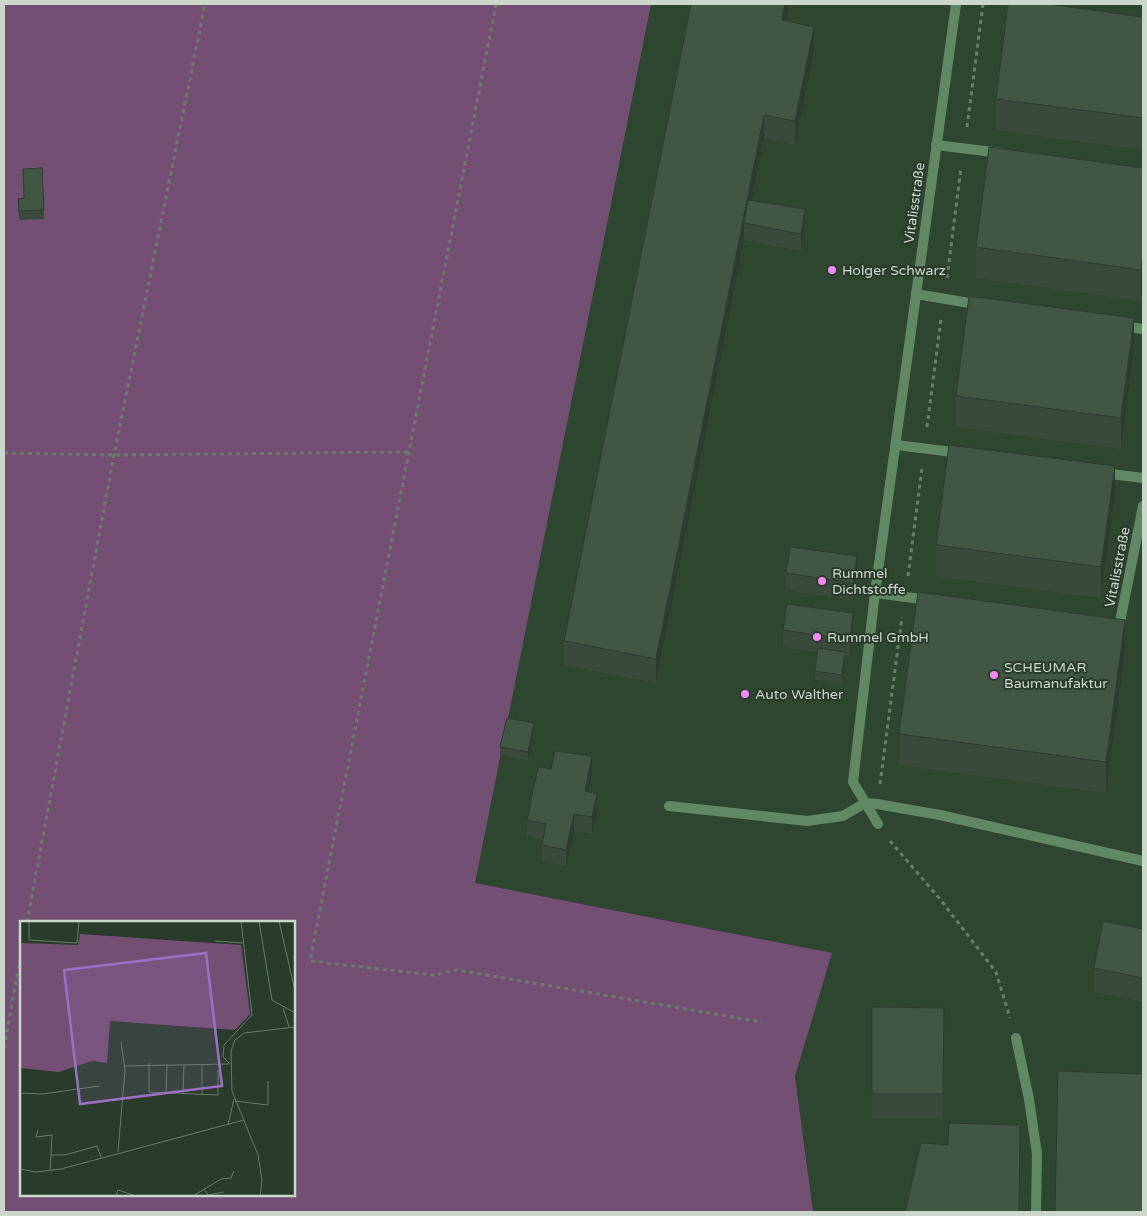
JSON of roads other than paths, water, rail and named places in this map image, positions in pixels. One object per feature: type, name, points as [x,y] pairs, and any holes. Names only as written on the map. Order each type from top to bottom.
[{"type":"street","name":"Vitalisstraße","points":[[878,824],[853,782],[875,593],[956,4]]},
{"type":"street","name":"Vitalisstraße","points":[[936,145],[1015,155]]},
{"type":"street","points":[[916,294],[995,307]]},
{"type":"street","points":[[1114,325],[1143,329]]},
{"type":"street","points":[[896,445],[975,455]]},
{"type":"street","points":[[1094,472],[1143,478]]},
{"type":"street","name":"Vitalisstraße","points":[[1100,624],[1120,627],[1143,506]]},
{"type":"street","points":[[875,593],[944,602]]},
{"type":"street","points":[[669,806],[807,821],[843,816],[865,803],[877,804],[940,815],[1143,861]]},
{"type":"street","points":[[1016,1038],[1029,1099],[1037,1154],[1036,1212]]},
{"type":"place","name":"Holger Schwarz","points":[[832,270]]},
{"type":"place","name":"Rummel Dichtstoffe","points":[[822,581]]},
{"type":"place","name":"Rummel GmbH","points":[[817,637]]},
{"type":"place","name":"SCHEUMAR Baumanufaktur","points":[[994,675]]},
{"type":"place","name":"Auto Walther","points":[[745,694]]}]
